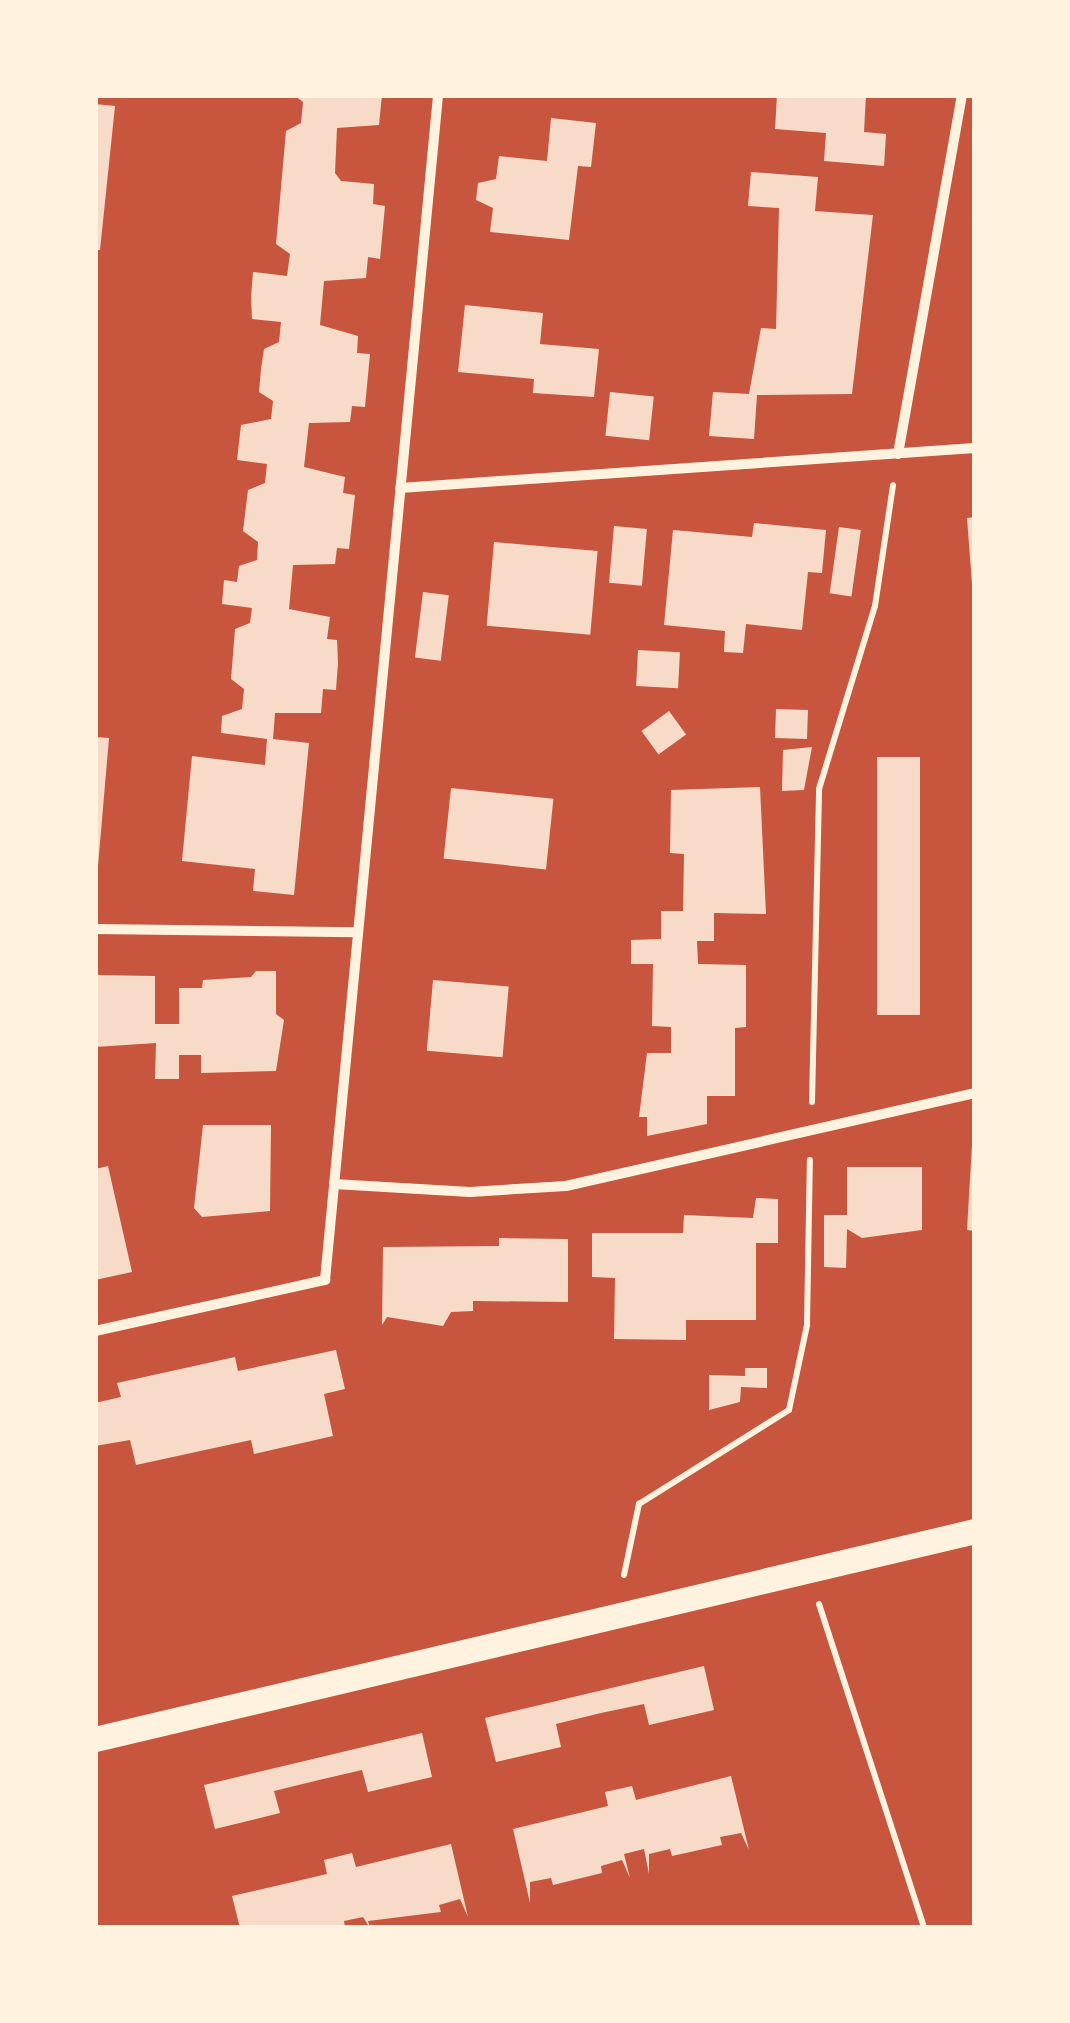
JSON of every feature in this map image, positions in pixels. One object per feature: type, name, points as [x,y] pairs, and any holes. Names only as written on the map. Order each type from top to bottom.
[{"type":"main road","points":[[95,1739],[975,1531]]},
{"type":"street","points":[[95,1331],[325,1280],[438,95]]},
{"type":"street","points":[[898,454],[962,95]]},
{"type":"street","points":[[400,488],[975,448]]},
{"type":"street","points":[[95,930],[358,932]]},
{"type":"street","points":[[334,1184],[470,1192],[566,1186],[975,1094]]},
{"type":"path","points":[[616,1614],[639,1504],[789,1410],[806,1325],[818,788],[875,606],[898,454]]},
{"type":"path","points":[[807,1570],[924,1928]]},
{"type":"building","points":[[294,95],[382,95],[379,125],[337,128],[335,173],[341,181],[374,184],[373,204],[385,206],[380,259],[368,257],[366,278],[324,281],[320,325],[358,336],[357,353],[370,354],[365,407],[352,406],[350,422],[309,423],[304,467],[345,477],[343,493],[355,495],[349,549],[337,548],[335,564],[293,565],[289,609],[330,617],[327,639],[337,640],[338,663],[336,690],[323,689],[321,713],[275,713],[273,739],[309,743],[294,895],[253,891],[255,869],[182,861],[192,756],[265,765],[267,739],[221,733],[222,716],[242,709],[244,689],[231,679],[235,629],[250,623],[252,608],[222,604],[224,580],[237,582],[239,566],[257,560],[258,542],[243,531],[248,490],[265,483],[267,464],[237,460],[241,425],[271,419],[273,401],[259,392],[261,369],[264,349],[279,342],[281,322],[252,319],[251,297],[253,272],[287,276],[290,254],[276,244],[286,131],[301,123],[303,102]]},
{"type":"building","points":[[777,95],[866,95],[864,132],[886,134],[884,166],[824,161],[826,133],[775,129]]},
{"type":"building","points":[[95,104],[115,106],[100,250],[95,250]]},
{"type":"building","points":[[551,118],[596,123],[591,167],[578,166],[569,240],[490,232],[493,208],[476,200],[478,183],[496,179],[499,156],[547,161]]},
{"type":"building","points":[[751,172],[818,177],[815,211],[873,215],[852,394],[757,395],[754,439],[709,436],[713,392],[749,394],[761,328],[776,329],[779,208],[748,206]]},
{"type":"building","points":[[465,305],[543,313],[540,344],[599,349],[594,397],[533,393],[534,379],[458,372]]},
{"type":"building","points":[[610,392],[654,397],[649,440],[605,436]]},
{"type":"building","points":[[975,517],[975,584],[972,584],[967,518]]},
{"type":"building","points":[[754,523],[826,530],[822,573],[808,572],[802,630],[746,624],[743,653],[724,652],[725,631],[664,625],[673,530],[752,537]]},
{"type":"building","points":[[614,526],[647,529],[642,586],[609,583]]},
{"type":"building","points":[[839,527],[861,530],[851,596],[830,593]]},
{"type":"building","points":[[494,542],[598,551],[590,635],[487,626]]},
{"type":"building","points":[[423,592],[449,595],[441,661],[415,658]]},
{"type":"building","points":[[638,650],[680,652],[678,688],[636,686]]},
{"type":"building","points":[[776,709],[808,710],[807,739],[775,738]]},
{"type":"building","points":[[669,711],[686,734],[659,754],[641,731]]},
{"type":"building","points":[[95,737],[109,738],[98,866],[95,866]]},
{"type":"building","points":[[812,747],[804,790],[782,791],[783,750]]},
{"type":"building","points":[[877,757],[920,757],[920,1015],[877,1015]]},
{"type":"building","points":[[760,787],[766,914],[714,913],[714,941],[697,941],[698,964],[746,965],[746,1027],[735,1028],[735,1096],[707,1096],[707,1124],[647,1136],[647,1117],[639,1117],[647,1053],[671,1053],[671,1027],[652,1026],[653,964],[631,964],[631,940],[661,939],[661,911],[683,911],[684,854],[670,853],[671,790]]},
{"type":"building","points":[[451,788],[553,799],[546,869],[444,859]]},
{"type":"building","points":[[256,971],[276,971],[276,1014],[284,1020],[276,1071],[201,1073],[201,1055],[179,1055],[179,1079],[155,1079],[156,1043],[95,1047],[95,975],[155,976],[155,1024],[179,1024],[179,988],[202,988],[203,980],[251,977]]},
{"type":"building","points":[[433,980],[509,987],[503,1057],[427,1051]]},
{"type":"building","points":[[203,1125],[271,1125],[270,1211],[202,1217],[194,1208]]},
{"type":"building","points":[[975,1145],[975,1231],[967,1230]]},
{"type":"building","points":[[108,1166],[132,1272],[95,1280],[95,1169]]},
{"type":"building","points":[[847,1167],[922,1167],[922,1230],[862,1238],[847,1229],[846,1268],[824,1267],[824,1215],[847,1215]]},
{"type":"building","points":[[756,1198],[778,1199],[778,1243],[756,1243],[756,1320],[686,1320],[686,1340],[614,1339],[615,1278],[592,1277],[592,1233],[683,1233],[684,1215],[753,1218]]},
{"type":"building","points":[[499,1238],[568,1239],[568,1302],[473,1301],[473,1311],[451,1312],[443,1326],[387,1317],[382,1325],[383,1247],[499,1246]]},
{"type":"building","points":[[336,1350],[345,1389],[324,1394],[333,1436],[254,1454],[251,1440],[136,1465],[130,1440],[95,1446],[95,1403],[121,1397],[117,1383],[235,1357],[238,1371]]},
{"type":"building","points":[[745,1368],[767,1368],[767,1388],[741,1387],[740,1402],[709,1410],[709,1375],[745,1376]]},
{"type":"building","points":[[704,1666],[714,1710],[649,1725],[644,1704],[601,1713],[556,1724],[561,1747],[496,1762],[485,1718]]},
{"type":"building","points":[[422,1733],[432,1777],[368,1792],[362,1770],[319,1780],[274,1791],[280,1813],[215,1829],[204,1785]]},
{"type":"building","points":[[731,1776],[749,1850],[741,1833],[720,1837],[722,1845],[672,1856],[670,1849],[649,1854],[649,1874],[644,1849],[624,1854],[630,1878],[622,1860],[601,1866],[602,1873],[553,1885],[551,1878],[530,1882],[530,1903],[513,1829],[608,1806],[605,1792],[632,1786],[636,1800]]},
{"type":"building","points":[[451,1844],[468,1917],[460,1899],[439,1905],[441,1912],[368,1921],[370,1928],[363,1917],[344,1921],[345,1928],[240,1928],[232,1896],[327,1874],[324,1860],[352,1853],[356,1867]]}]
